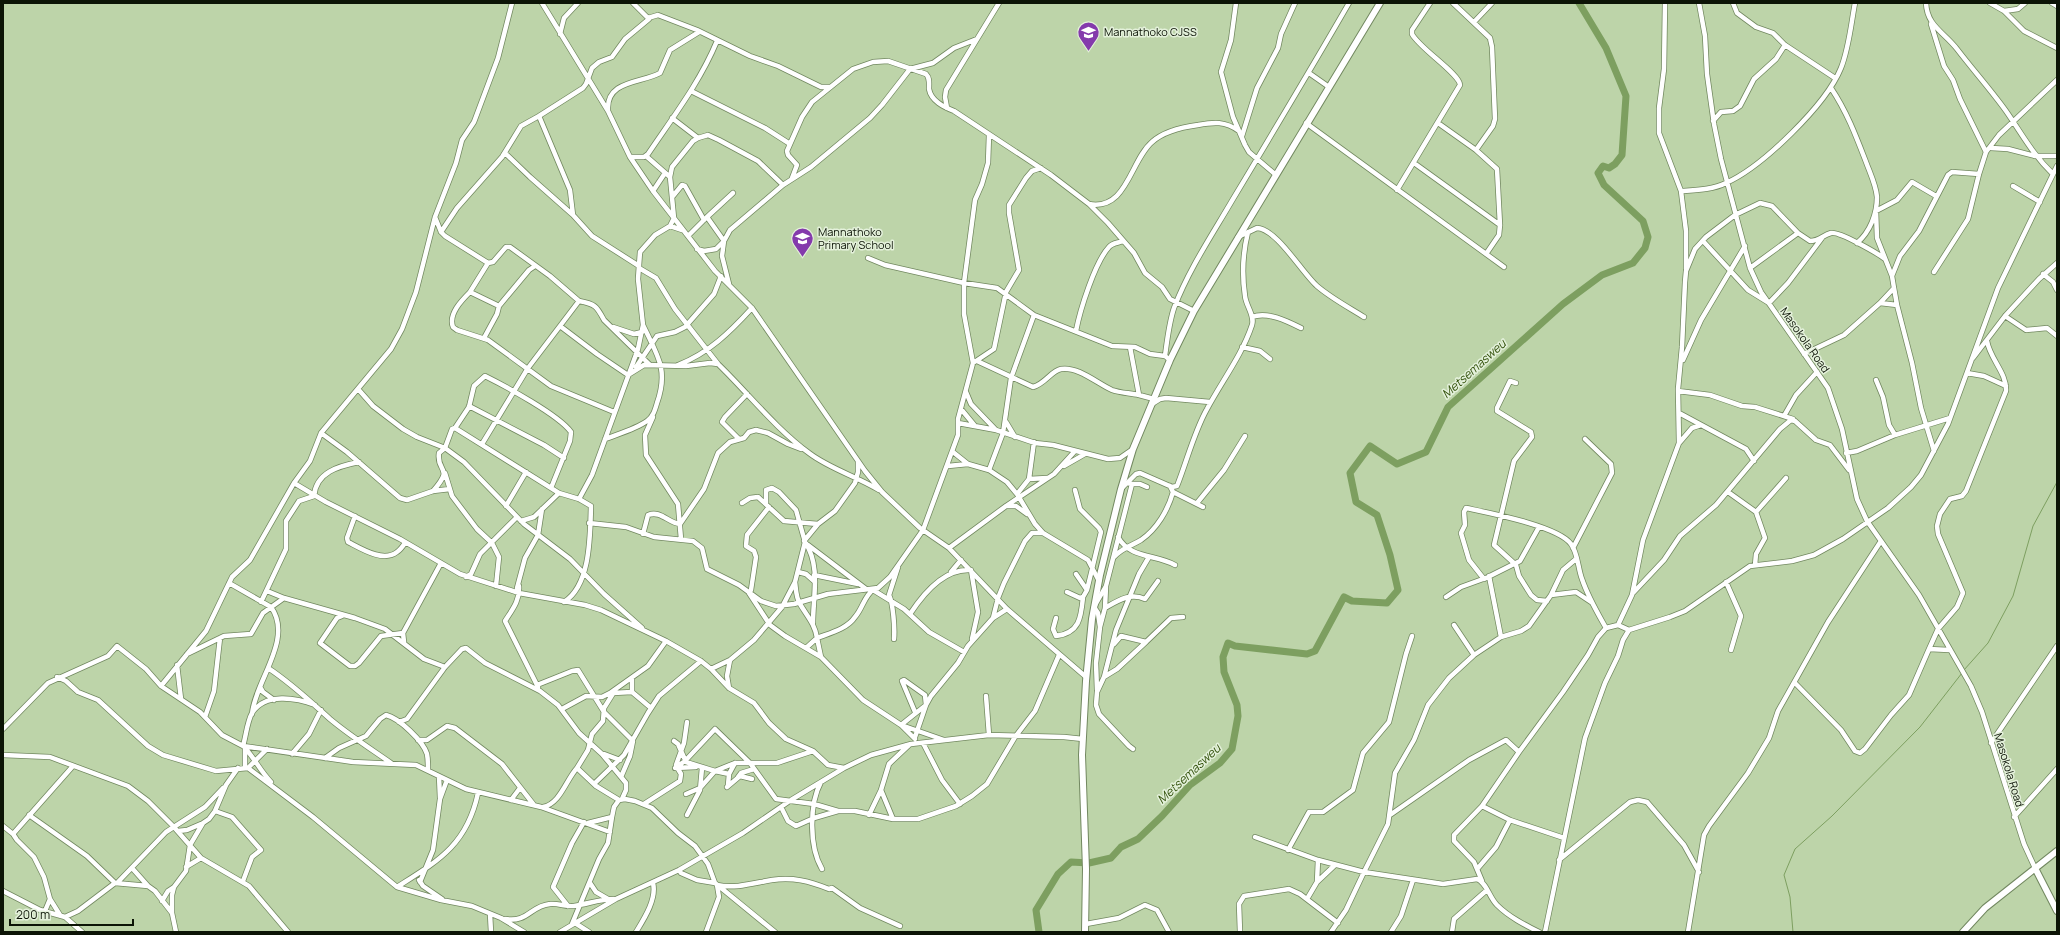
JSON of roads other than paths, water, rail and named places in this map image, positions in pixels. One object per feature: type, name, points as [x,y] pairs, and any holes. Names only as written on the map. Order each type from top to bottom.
[{"type":"street","points":[[161,686],[208,627],[232,577],[250,560],[294,483],[310,461],[321,433],[391,350],[416,292],[435,217],[456,163],[462,140],[474,122],[495,68],[512,3]]},
{"type":"street","points":[[542,3],[608,111],[630,157],[653,191],[697,249],[752,308],[858,461],[882,492],[923,530],[949,548],[1007,609],[1086,677]]},
{"type":"street","points":[[560,34],[564,18],[578,3]]},
{"type":"street","points":[[633,3],[649,18]]},
{"type":"street","points":[[947,108],[945,98],[946,90],[999,3]]},
{"type":"street","points":[[1236,3],[1232,40],[1221,72],[1233,117],[1248,149],[1276,175]]},
{"type":"street","points":[[1241,134],[1258,88],[1278,48],[1281,34],[1295,3]]},
{"type":"street","points":[[1165,356],[1174,311],[1205,244],[1310,73],[1328,38],[1349,3]]},
{"type":"street","points":[[1086,932],[1086,859],[1082,783],[1086,677],[1094,607],[1099,581],[1121,489],[1133,449],[1170,360],[1194,311],[1380,3]]},
{"type":"street","points":[[1397,190],[1460,85],[1460,81],[1412,34],[1412,30],[1430,3]]},
{"type":"street","points":[[1453,3],[1490,38],[1492,47],[1495,119],[1493,126],[1476,150]]},
{"type":"street","points":[[1474,22],[1492,3]]},
{"type":"street","points":[[1618,625],[1632,594],[1639,553],[1679,443],[1678,391],[1686,271],[1686,231],[1681,191],[1659,133],[1659,108],[1664,69],[1665,3]]},
{"type":"street","name":"Masokola Road","points":[[1699,3],[1705,36],[1707,74],[1713,121],[1735,215],[1750,268],[1769,303],[1828,388],[1839,416],[1857,499],[1867,522],[1919,595],[1949,650],[1966,677],[1982,712],[2014,817],[2035,868]]},
{"type":"street","points":[[1733,3],[1737,13],[1756,26],[1773,33],[1785,45],[1835,78]]},
{"type":"street","points":[[1681,191],[1703,190],[1727,183],[1747,172],[1770,154],[1831,88],[1844,59],[1855,3]]},
{"type":"street","points":[[1926,3],[1927,15],[1944,66],[1953,80],[1960,100],[1986,152]]},
{"type":"street","points":[[1990,3],[2004,11],[2024,31],[2057,48]]},
{"type":"street","points":[[2004,11],[2018,9],[2025,3]]},
{"type":"street","points":[[2052,3],[2057,6]]},
{"type":"street","points":[[441,232],[457,208],[480,184],[505,153],[521,126],[583,88],[592,68],[599,62],[612,57],[627,37],[649,18],[658,15],[778,66],[821,88],[832,87]]},
{"type":"street","points":[[1930,22],[1957,48],[2013,122],[2035,156],[2053,174]]},
{"type":"street","points":[[608,111],[609,99],[623,84],[660,73],[670,50],[699,32]]},
{"type":"street","points":[[729,284],[722,256],[724,241],[730,230],[783,185],[810,167],[870,118],[910,69],[933,63],[954,48],[977,39]]},
{"type":"street","points":[[646,156],[691,91],[709,60],[717,41]]},
{"type":"street","points":[[1713,121],[1721,112],[1733,111],[1740,106],[1754,79],[1773,62],[1785,45]]},
{"type":"street","points":[[792,178],[797,165],[788,155],[790,144],[812,102],[853,69],[873,62],[888,61],[926,74],[929,78],[931,94],[939,104],[954,111],[1041,168],[1089,204],[1123,241],[1147,275],[1162,287],[1170,299],[1194,311]]},
{"type":"street","points":[[1310,73],[1329,87]]},
{"type":"street","points":[[1934,272],[1968,218],[1986,152],[1991,148],[2000,135],[2057,80]]},
{"type":"street","points":[[583,88],[594,90]]},
{"type":"street","points":[[1831,88],[1852,124],[1877,197],[1876,234],[1892,276],[1897,305],[1912,363],[1920,408],[1934,451]]},
{"type":"street","points":[[691,91],[750,120],[790,144]]},
{"type":"street","points":[[539,116],[570,190],[573,216]]},
{"type":"street","points":[[672,118],[698,138]]},
{"type":"street","points":[[1089,204],[1103,205],[1110,202],[1120,193],[1150,144],[1167,133],[1186,127],[1214,122],[1227,124],[1241,134]]},
{"type":"street","points":[[1438,123],[1476,150],[1497,168],[1500,225],[1498,235],[1486,254]]},
{"type":"street","points":[[1306,124],[1504,267]]},
{"type":"street","points":[[579,499],[592,475],[636,354],[643,325],[638,279],[640,252],[646,244],[670,226],[674,218],[670,177],[672,167],[683,152],[698,138],[706,135],[719,140],[758,162],[783,185]]},
{"type":"street","points":[[806,648],[817,638],[844,627],[852,622],[865,598],[885,583],[923,530],[929,509],[953,452],[958,435],[958,423],[961,408],[975,362],[964,314],[964,283],[975,200],[982,184],[988,163],[989,135]]},
{"type":"street","points":[[1991,148],[2008,149],[2035,156],[2057,156]]},
{"type":"street","points":[[505,153],[573,216],[592,236],[656,278],[675,309],[709,350],[718,364],[746,394],[805,450],[831,466],[882,492]]},
{"type":"street","points":[[630,157],[646,156],[670,177]]},
{"type":"street","points":[[1414,163],[1500,225]]},
{"type":"street","points":[[1545,932],[1585,738],[1597,703],[1618,656],[1623,640],[1629,630],[1670,617],[1685,610],[1726,582],[1755,565],[1792,561],[1810,557],[1843,539],[1888,508],[1911,487],[1921,474],[1934,451],[1950,418],[1970,361],[2001,282],[2057,166]]},
{"type":"street","points":[[975,362],[994,349],[1006,292],[1018,273],[1019,267],[1009,214],[1009,205],[1030,173],[1041,168]]},
{"type":"street","points":[[653,191],[665,173]]},
{"type":"street","points":[[1892,276],[1900,256],[1919,231],[1949,173],[1979,174]]},
{"type":"street","points":[[1857,243],[1868,231],[1876,211],[1897,200],[1912,182],[1936,196]]},
{"type":"street","points":[[673,196],[682,185],[685,186],[706,219],[724,241]]},
{"type":"street","points":[[2013,186],[2040,202]]},
{"type":"street","points":[[687,234],[706,219],[733,193]]},
{"type":"street","points":[[1686,271],[1695,249],[1703,241],[1735,215],[1753,205],[1760,203],[1769,205],[1798,233],[1810,241],[1822,238],[1830,233],[1837,232],[1885,259]]},
{"type":"street","points":[[435,217],[441,232],[454,244],[488,263]]},
{"type":"street","points":[[670,226],[687,234]]},
{"type":"street","points":[[1238,237],[1258,228],[1267,231],[1295,259],[1315,284],[1364,317]]},
{"type":"street","points":[[1133,749],[1128,746],[1099,714],[1096,705],[1096,663],[1100,627],[1105,608],[1106,586],[1112,559],[1130,484],[1136,474],[1140,473],[1170,486],[1177,486],[1202,419],[1210,402],[1242,347],[1252,324],[1252,317],[1246,304],[1244,289],[1244,245],[1248,232]]},
{"type":"street","points":[[1750,268],[1798,233]]},
{"type":"street","points":[[1703,241],[1748,290],[1769,303],[1788,283],[1822,238]]},
{"type":"street","points":[[697,249],[711,251],[724,241]]},
{"type":"street","points":[[1076,331],[1077,319],[1089,286],[1105,253],[1112,245],[1123,241]]},
{"type":"street","points":[[614,412],[554,387],[484,338],[457,330],[451,322],[452,317],[488,263],[493,262],[507,246],[580,301],[594,305],[610,326],[636,354],[650,365]]},
{"type":"street","points":[[1681,364],[1701,320],[1745,246]]},
{"type":"street","points":[[868,258],[885,265],[964,283],[997,288],[1006,292],[1034,315],[1112,346],[1130,346],[1150,354],[1165,356],[1170,360]]},
{"type":"street","points":[[1970,361],[2005,316],[2043,274],[2057,263]]},
{"type":"street","points":[[484,338],[497,314],[499,306],[529,270],[535,266]]},
{"type":"street","points":[[2043,274],[2053,282],[2057,290]]},
{"type":"street","points":[[634,370],[643,359],[657,336],[676,332],[688,325],[714,294],[721,276]]},
{"type":"street","points":[[1804,354],[1844,335],[1880,303],[1894,288]]},
{"type":"street","points":[[470,292],[499,306]]},
{"type":"street","points":[[482,444],[528,368],[580,301]]},
{"type":"street","points":[[1880,303],[1897,305]]},
{"type":"street","points":[[676,366],[709,350],[752,308]]},
{"type":"street","points":[[989,470],[1006,422],[1011,378],[1034,315]]},
{"type":"street","points":[[1252,317],[1258,315],[1270,315],[1301,328]]},
{"type":"street","points":[[2005,316],[2026,330],[2047,328],[2057,336]]},
{"type":"street","points":[[643,325],[653,342],[662,367],[662,389],[645,435],[646,455],[678,504],[682,539]]},
{"type":"street","points":[[560,326],[597,354],[628,374]]},
{"type":"street","points":[[610,326],[634,334],[642,332]]},
{"type":"street","points":[[1795,682],[1841,730],[1855,751],[1862,752],[1909,695],[1938,628],[1957,607],[1963,593],[1938,534],[1937,520],[1950,499],[1962,496],[1966,491],[1980,452],[1998,416],[2004,398],[2006,386],[1987,341]]},
{"type":"street","points":[[1130,346],[1139,395]]},
{"type":"street","points":[[1242,347],[1260,351],[1270,359]]},
{"type":"street","points":[[975,362],[1033,387],[1044,383],[1058,370],[1065,369],[1088,376],[1113,390],[1139,395],[1153,402],[1166,398],[1210,402]]},
{"type":"street","points":[[628,374],[641,366],[650,365],[662,367],[718,364]]},
{"type":"street","points":[[1784,416],[1796,396],[1817,372]]},
{"type":"street","points":[[1967,373],[1984,376],[2006,386]]},
{"type":"street","points":[[496,586],[499,561],[492,544],[470,520],[452,496],[438,457],[440,451],[445,448],[452,429],[455,428],[469,406],[474,386],[483,377],[513,391],[567,427],[572,436],[551,488]]},
{"type":"street","points":[[1876,380],[1884,397],[1889,424],[1895,435]]},
{"type":"street","points":[[1516,384],[1510,381],[1497,408],[1498,411],[1533,435],[1514,461],[1494,545],[1516,565],[1519,576],[1531,595],[1537,600],[1547,601]]},
{"type":"street","points":[[358,389],[373,406],[403,429],[416,437],[445,448],[464,462],[521,521],[538,535],[547,540],[584,572],[604,594],[645,631]]},
{"type":"street","points":[[1678,391],[1710,395],[1742,406],[1755,407],[1793,420],[1816,440],[1830,445],[1850,471]]},
{"type":"street","points":[[966,392],[971,404],[996,430]]},
{"type":"street","points":[[739,439],[722,422],[746,394]]},
{"type":"street","points":[[469,406],[544,445],[564,458]]},
{"type":"street","points":[[961,408],[975,426]]},
{"type":"street","points":[[605,439],[643,424],[651,418],[654,413]]},
{"type":"street","points":[[1679,413],[1746,449],[1754,460]]},
{"type":"street","points":[[1846,453],[1857,451],[1926,424],[1950,418]]},
{"type":"street","points":[[1632,594],[1664,560],[1680,536],[1716,505],[1780,429],[1793,420]]},
{"type":"street","points":[[1006,422],[1015,437]]},
{"type":"street","points":[[958,423],[996,430],[1034,442],[1053,445],[1084,454],[1114,460],[1133,449]]},
{"type":"street","points":[[1679,443],[1692,428],[1701,425]]},
{"type":"street","points":[[455,428],[559,493],[579,499],[591,506],[587,559],[582,580],[575,594],[564,602]]},
{"type":"street","points":[[680,524],[704,489],[718,453],[730,442],[756,430],[768,433],[788,444],[805,450]]},
{"type":"street","points":[[321,433],[359,462],[404,500],[433,491],[450,489]]},
{"type":"street","points":[[1197,503],[1224,470],[1245,436]]},
{"type":"street","points":[[1573,548],[1612,473],[1611,464],[1584,439]]},
{"type":"street","points":[[949,548],[1006,506],[1018,495],[1029,479],[1034,442]]},
{"type":"street","points":[[1062,467],[1074,451]]},
{"type":"street","points":[[953,452],[968,464]]},
{"type":"street","points":[[1018,495],[1049,478],[1062,467],[1084,454]]},
{"type":"street","points":[[711,669],[730,660],[754,640],[782,606],[795,582],[805,541],[818,524],[835,511],[857,478],[858,461]]},
{"type":"street","points":[[314,496],[316,483],[325,474],[341,466],[359,462]]},
{"type":"street","points":[[948,466],[968,464],[989,470],[1007,482],[1018,495],[1030,516],[1043,533],[1085,558],[1092,564],[1099,581]]},
{"type":"street","points":[[506,506],[526,472]]},
{"type":"street","points":[[433,491],[443,479],[445,473]]},
{"type":"street","points":[[1029,479],[1049,478]]},
{"type":"street","points":[[1756,512],[1786,478]]},
{"type":"street","points":[[294,483],[314,496],[405,543],[466,577],[519,594],[585,605],[601,610],[666,641],[701,661],[729,688],[754,703],[769,723],[786,739],[812,751],[828,765],[844,768]]},
{"type":"street","points":[[1121,489],[1130,484],[1140,484],[1147,487]]},
{"type":"street","points":[[1170,486],[1173,492],[1203,507]]},
{"type":"street","points":[[749,593],[751,590],[756,557],[754,551],[746,546],[747,535],[767,505],[766,490],[769,488],[776,489],[796,510],[805,541],[811,550],[816,598],[813,606],[813,623],[821,657]]},
{"type":"street","points":[[1056,618],[1053,629],[1056,636],[1066,635],[1076,626],[1081,616],[1083,597],[1101,532],[1099,528],[1080,509],[1075,490]]},
{"type":"street","points":[[1112,559],[1120,550],[1141,540],[1154,528],[1168,508],[1173,492]]},
{"type":"street","points":[[1728,492],[1756,512],[1765,538],[1756,554],[1755,565]]},
{"type":"street","points":[[521,521],[531,519],[559,493]]},
{"type":"street","points":[[261,602],[286,549],[286,521],[299,501],[314,496]]},
{"type":"street","points":[[742,503],[750,498],[758,497],[784,521],[818,524]]},
{"type":"street","points":[[1006,506],[1016,506],[1030,516]]},
{"type":"street","points":[[1483,578],[1469,560],[1461,533],[1465,525],[1464,511],[1466,508],[1539,527],[1557,534],[1570,543],[1591,602],[1606,628]]},
{"type":"street","points":[[540,691],[505,621],[516,605],[525,558],[538,535],[542,509]]},
{"type":"street","points":[[643,534],[648,515],[654,513],[665,517],[669,521],[680,524]]},
{"type":"street","points":[[354,516],[347,538],[348,542],[379,555],[387,556],[396,553],[405,543]]},
{"type":"street","points":[[466,577],[471,574],[480,554],[492,544],[517,517]]},
{"type":"street","points":[[589,523],[626,527],[643,534],[662,539],[682,539],[693,541],[700,546],[704,552],[707,569],[739,585],[769,605],[782,606],[799,603],[828,594],[866,589],[874,590],[892,600],[929,632],[964,652]]},
{"type":"street","points":[[1446,597],[1461,587],[1516,565],[1520,561],[1539,527]]},
{"type":"street","points":[[993,618],[998,598],[1025,541],[1032,533],[1043,533]]},
{"type":"street","points":[[1118,537],[1126,547],[1138,554],[1164,560],[1175,565]]},
{"type":"street","points":[[805,541],[866,589]]},
{"type":"street","points":[[1688,932],[1704,836],[1709,826],[1748,773],[1769,738],[1778,711],[1828,622],[1881,541]]},
{"type":"street","points":[[1097,692],[1104,678],[1116,630],[1139,574],[1149,557]]},
{"type":"street","points":[[1331,932],[1338,923],[1386,829],[1390,815],[1395,773],[1414,740],[1428,704],[1449,678],[1474,655],[1501,637],[1521,631],[1529,626],[1551,595],[1563,570],[1576,559]]},
{"type":"street","points":[[910,614],[926,594],[951,572],[961,560]]},
{"type":"street","points":[[404,642],[403,633],[441,563]]},
{"type":"street","points":[[894,639],[895,626],[891,609],[892,600],[889,595],[899,564]]},
{"type":"street","points":[[951,572],[962,569],[971,570]]},
{"type":"street","points":[[971,570],[978,612],[972,640]]},
{"type":"street","points":[[798,572],[806,574],[815,582]]},
{"type":"street","points":[[1076,574],[1086,590]]},
{"type":"street","points":[[814,575],[860,585]]},
{"type":"street","points":[[1488,576],[1501,637]]},
{"type":"street","points":[[1105,608],[1130,596],[1144,599],[1158,581]]},
{"type":"street","points":[[795,582],[799,603],[813,623]]},
{"type":"street","points":[[1726,582],[1741,616],[1731,650]]},
{"type":"street","points":[[229,583],[271,607],[279,630],[268,668],[252,705],[252,714],[245,747],[244,767]]},
{"type":"street","points":[[514,592],[519,586]]},
{"type":"street","points":[[1094,607],[1106,586]]},
{"type":"street","points":[[267,591],[284,598],[385,629],[404,642],[424,659],[445,667]]},
{"type":"street","points":[[1067,592],[1080,598],[1083,597]]},
{"type":"street","points":[[1551,595],[1576,592],[1591,602]]},
{"type":"street","points":[[749,593],[768,622],[785,636],[821,657],[863,700],[901,724],[915,737]]},
{"type":"street","points":[[186,655],[220,638],[251,634],[263,613],[284,598]]},
{"type":"street","points":[[1094,607],[1098,614],[1100,627]]},
{"type":"street","points":[[901,724],[926,704],[958,664],[972,640],[993,618],[1007,609]]},
{"type":"street","points":[[342,616],[337,618],[320,643],[350,666],[355,666],[359,663],[380,637],[403,633]]},
{"type":"street","points":[[1104,678],[1117,669],[1171,618],[1183,617]]},
{"type":"street","points":[[1454,625],[1474,655]]},
{"type":"street","points":[[1540,932],[1510,916],[1498,906],[1482,881],[1478,868],[1453,838],[1482,806],[1563,692],[1588,655],[1598,637],[1606,628],[1618,625],[1629,630]]},
{"type":"street","points":[[1113,645],[1121,636],[1146,642]]},
{"type":"street","points":[[1288,850],[1309,812],[1323,812],[1353,790],[1363,753],[1389,722],[1412,636]]},
{"type":"street","points":[[205,716],[214,691],[220,638]]},
{"type":"street","points":[[562,709],[586,696],[602,697],[612,693],[652,662],[666,641]]},
{"type":"street","points":[[3,729],[37,692],[57,677],[108,656],[117,646],[146,669],[161,686],[205,716],[222,735],[245,747],[256,760],[262,773],[280,793]]},
{"type":"street","points":[[1991,743],[2057,646]]},
{"type":"street","points":[[399,722],[407,719],[445,667],[462,649],[466,648],[485,663],[540,691],[562,709],[579,733],[602,754],[627,786],[620,800],[614,807],[608,843],[573,924]]},
{"type":"street","points":[[1929,649],[1949,650]]},
{"type":"street","points":[[781,807],[788,821],[796,826],[814,818],[838,812],[855,811],[893,819],[923,818],[960,804],[987,784],[1015,737],[1035,711],[1059,655]]},
{"type":"street","points":[[729,688],[727,676],[730,660]]},
{"type":"street","points":[[594,784],[620,760],[633,741],[651,708],[664,691],[701,661]]},
{"type":"street","points":[[177,665],[181,699]]},
{"type":"street","points":[[268,668],[290,686],[304,694],[331,720],[392,764]]},
{"type":"street","points":[[537,685],[577,670],[604,712],[633,741]]},
{"type":"street","points":[[57,677],[78,692],[98,700],[148,746],[163,755],[216,771],[244,767],[319,822],[397,887],[445,901],[472,906],[501,918],[524,932]]},
{"type":"street","points":[[632,679],[632,692]]},
{"type":"street","points":[[869,815],[881,790],[888,764],[912,744],[926,704],[925,695],[904,680],[902,681],[915,712]]},
{"type":"street","points":[[260,686],[263,692],[274,700]]},
{"type":"street","points":[[612,693],[632,692],[651,708]]},
{"type":"street","points":[[541,807],[552,804],[584,758],[592,734],[603,721],[605,704],[612,693]]},
{"type":"street","points":[[986,696],[989,735]]},
{"type":"street","points":[[252,714],[264,703],[274,700],[296,699],[316,706]]},
{"type":"street","points":[[292,754],[309,734],[321,710]]},
{"type":"street","points":[[325,758],[340,748],[366,736],[382,716],[390,716],[408,729],[424,748],[428,755],[428,770]]},
{"type":"street","points":[[407,719],[408,729]]},
{"type":"street","points":[[644,804],[680,781],[681,774],[677,767],[687,722]]},
{"type":"street","points":[[901,724],[945,740]]},
{"type":"street","points":[[424,748],[427,740],[447,726],[455,728],[502,764],[535,806]]},
{"type":"street","points":[[677,767],[685,761],[715,729],[750,763],[773,797],[778,800],[791,800],[814,804],[838,812]]},
{"type":"street","points":[[560,932],[616,899],[679,870],[702,855],[743,833],[791,800],[844,768],[871,755],[912,744],[989,735],[1083,739]]},
{"type":"street","points":[[365,745],[366,736]]},
{"type":"street","points":[[418,740],[427,740]]},
{"type":"street","points":[[1390,815],[1405,806],[1448,774],[1506,740],[1519,752]]},
{"type":"street","points":[[621,777],[630,756],[633,741]]},
{"type":"street","points":[[674,742],[678,744],[685,761],[696,767]]},
{"type":"street","points":[[923,743],[942,780],[960,804]]},
{"type":"street","points":[[245,747],[325,758],[392,764],[416,764],[447,780],[478,793],[541,807],[586,822],[610,832]]},
{"type":"street","points":[[3,891],[45,911],[63,916],[78,911],[117,883],[174,826],[205,807],[244,767],[256,760],[267,749]]},
{"type":"street","points":[[687,815],[700,788],[715,771],[735,763],[777,763],[812,751]]},
{"type":"street","points":[[602,754],[620,760]]},
{"type":"street","points":[[3,755],[50,757],[128,786],[148,801],[174,826],[201,858],[223,872],[243,881],[288,932]]},
{"type":"street","points":[[735,763],[729,774],[730,777],[727,787],[741,773],[754,769]]},
{"type":"street","points":[[13,834],[73,766]]},
{"type":"street","points":[[677,767],[696,767],[729,774]]},
{"type":"street","points":[[576,768],[594,784],[620,800],[644,804],[695,846],[702,855],[716,884],[718,897],[706,932]]},
{"type":"street","points":[[700,788],[702,768]]},
{"type":"street","points":[[2014,817],[2057,769]]},
{"type":"street","points":[[420,882],[433,850],[440,800],[439,776]]},
{"type":"street","points":[[738,777],[752,779]]},
{"type":"street","points":[[440,800],[447,780]]},
{"type":"street","points":[[821,782],[814,796],[813,831],[818,860],[822,870]]},
{"type":"street","points":[[178,831],[187,830],[209,819],[215,811],[226,785]]},
{"type":"street","points":[[511,800],[520,788]]},
{"type":"street","points":[[686,794],[700,788]]},
{"type":"street","points":[[881,790],[893,819]]},
{"type":"street","points":[[397,887],[445,855],[457,841],[473,810],[478,793]]},
{"type":"street","points":[[1559,860],[1630,802],[1638,800],[1647,802],[1679,840],[1699,872]]},
{"type":"street","points":[[1482,806],[1510,820],[1564,838]]},
{"type":"street","points":[[215,811],[232,817],[261,850],[252,857],[243,881]]},
{"type":"street","points":[[29,815],[87,856],[117,883],[148,886]]},
{"type":"street","points":[[568,906],[553,888],[572,843],[586,822],[612,817]]},
{"type":"street","points":[[1478,868],[1496,847],[1510,820]]},
{"type":"street","points":[[162,901],[184,875],[190,845],[203,823]]},
{"type":"street","points":[[3,826],[13,834],[34,857],[41,870],[50,899],[63,916],[82,932]]},
{"type":"street","points":[[1255,837],[1318,860],[1364,872],[1443,884],[1477,879],[1482,881]]},
{"type":"street","points":[[1963,932],[1985,908],[2057,851]]},
{"type":"street","points":[[186,867],[201,858]]},
{"type":"street","points":[[1317,882],[1318,860]]},
{"type":"street","points":[[1307,899],[1317,882],[1335,865]]},
{"type":"street","points":[[132,868],[172,913]]},
{"type":"street","points":[[2035,868],[2057,911]]},
{"type":"street","points":[[679,870],[681,873],[692,878],[730,887],[778,879],[807,880],[829,889],[832,888],[860,908],[900,926]]},
{"type":"street","points":[[416,875],[420,882],[445,901]]},
{"type":"street","points":[[1390,932],[1401,916],[1413,880]]},
{"type":"street","points":[[590,883],[596,892]]},
{"type":"street","points":[[636,932],[650,904],[654,892],[653,883]]},
{"type":"street","points":[[716,884],[775,932]]},
{"type":"street","points":[[174,887],[171,900],[176,932]]},
{"type":"street","points":[[1239,930],[1239,904],[1244,896],[1248,894],[1290,889],[1307,899],[1338,923]]},
{"type":"street","points":[[587,890],[596,892],[608,899]]},
{"type":"street","points":[[1452,932],[1454,919],[1487,890]]},
{"type":"street","points":[[45,911],[50,899]]},
{"type":"street","points":[[501,918],[517,920],[536,908],[548,904],[568,906],[616,899]]},
{"type":"street","points":[[1086,924],[1119,918],[1145,905],[1157,910],[1169,932]]},
{"type":"street","points":[[490,914],[491,932]]},
{"type":"street","points":[[573,924],[589,932]]},
{"type":"waterway","name":"Metsemasweu","points":[[1039,932],[1036,910],[1058,874],[1071,862],[1089,863],[1111,858],[1121,847],[1138,839],[1162,816],[1190,785],[1220,763],[1232,749],[1238,716],[1237,705],[1224,672],[1223,657],[1228,643],[1235,646],[1307,654],[1315,651],[1344,597],[1352,601],[1387,603],[1398,590],[1390,555],[1377,515],[1356,502],[1350,473],[1370,446],[1397,464],[1426,452],[1448,407],[1563,304],[1602,275],[1633,263],[1645,248],[1648,237],[1643,221],[1604,185],[1598,173],[1603,166],[1609,168],[1615,164],[1622,155],[1626,96],[1606,48],[1579,3]]},
{"type":"waterway","points":[[1964,670],[1988,643],[2013,596],[2033,526],[2057,482]]},
{"type":"waterway","points":[[1793,932],[1790,897],[1784,875],[1795,849],[1832,816],[1920,727],[1962,673]]},
{"type":"place","name":"Mannathoko CJSS","points":[[1089,52]]},
{"type":"place","name":"Mannathoko Primary School","points":[[803,258]]}]
